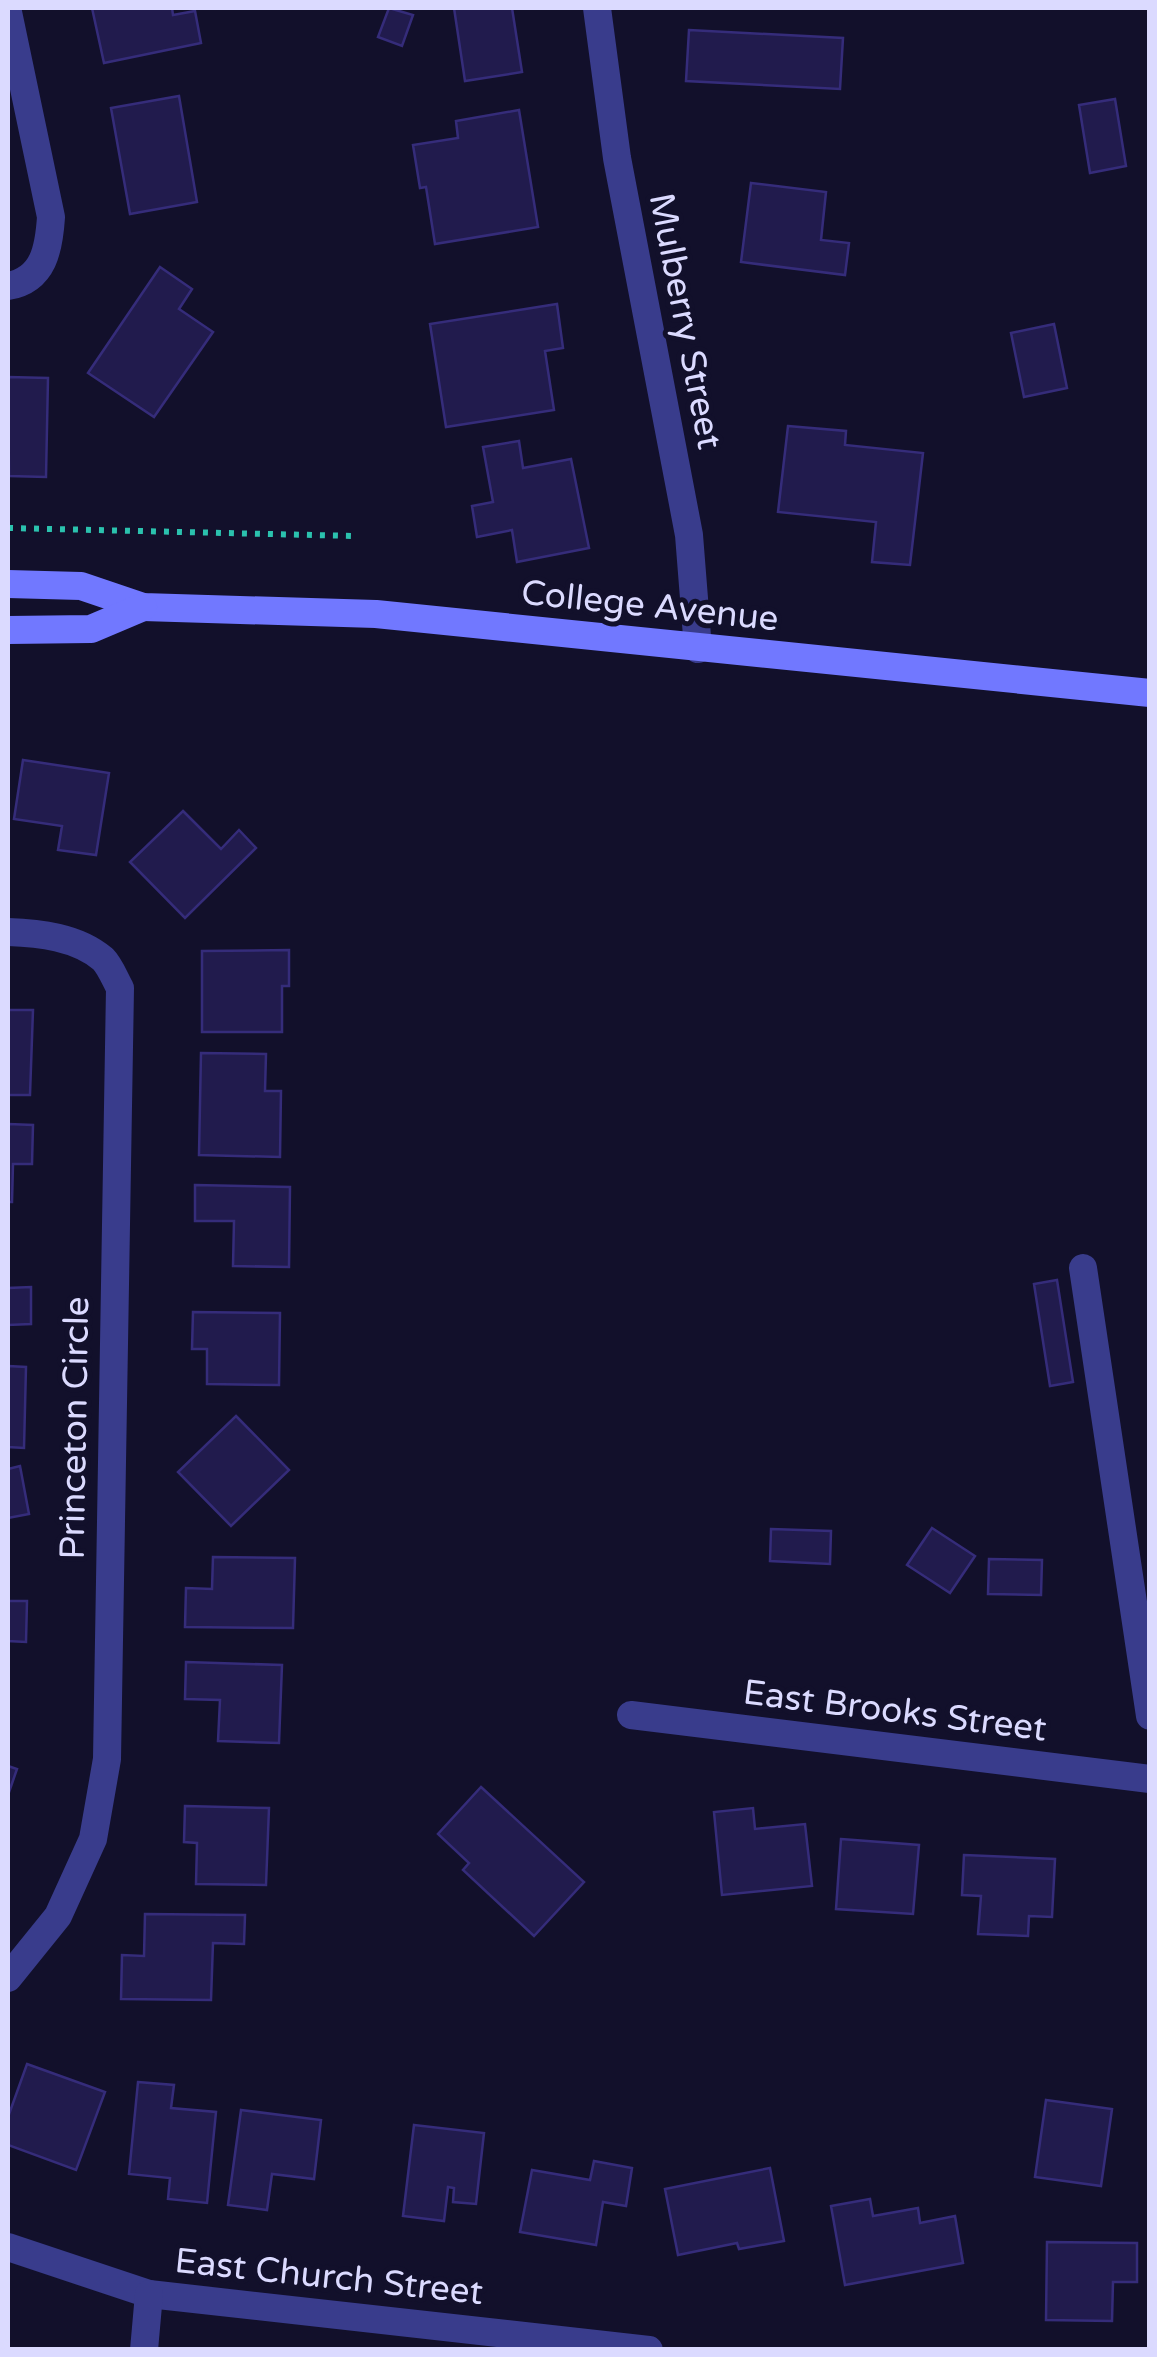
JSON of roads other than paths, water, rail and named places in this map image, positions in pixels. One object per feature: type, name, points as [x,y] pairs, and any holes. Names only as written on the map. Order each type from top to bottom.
[{"type":"main road","name":"College Avenue","points":[[8,584],[80,586],[143,607],[376,614],[1150,692]]},
{"type":"main road","name":"College Avenue","points":[[8,630],[91,629],[143,607]]},
{"type":"street","name":"Mulberry Street","points":[[597,8],[617,158],[689,535],[698,649]]},
{"type":"street","points":[[8,12],[52,217],[48,250],[38,271],[8,286]]},
{"type":"street","name":"Princeton Circle","points":[[8,932],[46,934],[84,948],[104,960],[120,988],[107,1759],[93,1839],[86,1855],[58,1916],[8,1978]]},
{"type":"street","points":[[1084,1268],[1150,1716]]},
{"type":"street","name":"East Brooks Street","points":[[631,1716],[1150,1780]]},
{"type":"street","name":"East Church Street","points":[[8,2247],[149,2294],[648,2350]]},
{"type":"street","points":[[144,2350],[149,2294]]}]
